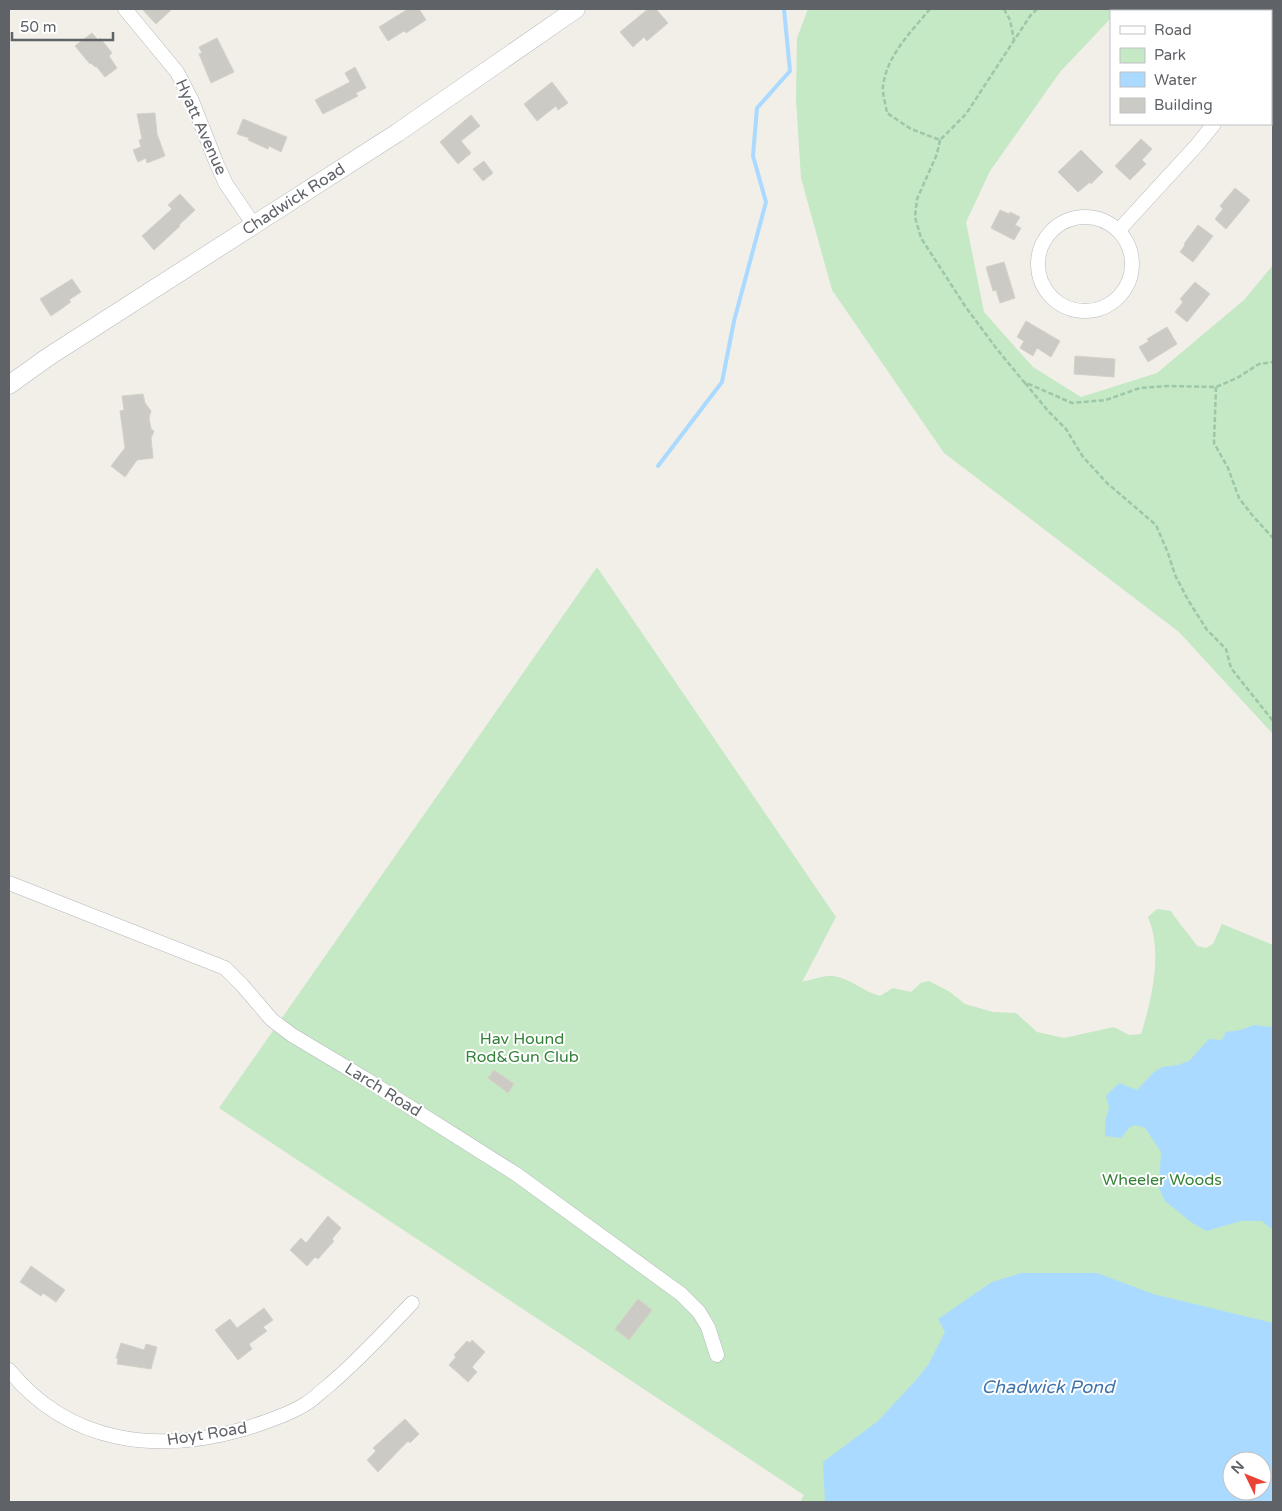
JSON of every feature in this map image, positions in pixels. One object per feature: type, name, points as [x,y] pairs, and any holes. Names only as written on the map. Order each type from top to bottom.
[{"type":"street","name":"Hyatt Avenue","points":[[125,9],[177,72],[192,101],[226,184],[254,225]]},
{"type":"street","name":"Chadwick Road","points":[[9,385],[48,357],[397,133],[576,9]]},
{"type":"street","points":[[1118,230],[1213,125]]},
{"type":"street","points":[[1092,217],[1111,224],[1118,230],[1129,246],[1133,266],[1128,285],[1115,300],[1098,309],[1078,311],[1060,304],[1052,297],[1042,281],[1038,262],[1043,243],[1056,228],[1073,218],[1092,217]]},
{"type":"street","name":"Larch Road","points":[[9,884],[225,968],[272,1020],[292,1035],[516,1174],[681,1294],[699,1312],[708,1327],[716,1355]]},
{"type":"street","name":"Hoyt Road","points":[[9,1370],[22,1387],[51,1409],[88,1428],[114,1437],[152,1442],[227,1434],[262,1424],[307,1403],[341,1375],[412,1303]]},
{"type":"path","points":[[930,9],[902,43],[888,64],[882,87],[887,113],[912,129],[940,140]]},
{"type":"path","points":[[1004,9],[1010,20],[1014,40]]},
{"type":"path","points":[[1037,9],[1030,16],[966,114],[940,140],[937,154],[917,199],[915,217],[921,238],[965,306],[996,348],[1049,412],[1066,429],[1083,457],[1106,483],[1156,525],[1175,575],[1188,600],[1207,630],[1226,649],[1231,668],[1273,721]]},
{"type":"path","points":[[1024,382],[1072,402],[1106,400],[1140,388],[1167,386],[1216,387],[1237,378],[1259,364],[1273,362]]},
{"type":"path","points":[[1216,387],[1214,442],[1228,468],[1239,498],[1273,538]]},
{"type":"green space","points":[[808,9],[1120,9],[1110,10],[1110,19],[1060,72],[990,171],[966,222],[984,312],[1033,367],[1081,397],[1157,373],[1244,300],[1273,265],[1273,734],[1179,632],[944,453],[832,290],[801,178],[796,99],[797,38]]},
{"type":"green space","name":"Hav Hound Rod&Gun Club","points":[[597,567],[836,917],[802,982],[822,977],[839,977],[880,996],[893,988],[911,992],[921,983],[929,981],[950,992],[965,1004],[993,1012],[1016,1013],[1037,1032],[1064,1038],[1114,1027],[1129,1035],[1141,1034],[1149,1006],[1154,976],[1155,945],[1148,917],[1157,909],[1171,911],[1197,946],[1206,948],[1213,944],[1222,924],[1273,945],[1273,1400],[875,1502],[800,1502],[804,1495],[219,1108]]},
{"type":"water","points":[[1254,1025],[1273,1027],[1273,1230],[1262,1221],[1241,1221],[1206,1231],[1191,1222],[1165,1201],[1159,1188],[1161,1152],[1145,1128],[1136,1125],[1130,1127],[1121,1138],[1105,1136],[1105,1123],[1109,1107],[1106,1096],[1119,1083],[1137,1090],[1153,1073],[1162,1067],[1178,1065],[1189,1061],[1209,1039],[1222,1040],[1226,1032]]},
{"type":"water","name":"Chadwick Pond","points":[[1021,1273],[1097,1273],[1153,1294],[1273,1323],[1273,1502],[825,1502],[823,1462],[878,1421],[928,1365],[945,1332],[938,1319],[992,1282]]},
{"type":"building","points":[[142,9],[172,9],[156,24]]},
{"type":"building","points":[[408,9],[419,9],[426,20],[406,33],[404,31],[388,41],[379,27]]},
{"type":"building","points":[[648,9],[656,9],[668,23],[647,41],[644,37],[633,47],[620,32]]},
{"type":"building","points":[[92,33],[98,40],[100,38],[112,53],[109,56],[117,68],[105,77],[96,66],[90,64],[75,46]]},
{"type":"building","points":[[217,38],[234,72],[211,83],[199,54],[202,53],[199,47]]},
{"type":"building","points":[[355,67],[366,88],[356,93],[358,96],[323,114],[315,100],[350,82],[345,73]]},
{"type":"building","points":[[552,82],[568,103],[558,110],[556,106],[537,121],[524,104]]},
{"type":"building","points":[[155,113],[157,134],[165,156],[147,163],[146,158],[138,162],[133,150],[141,147],[139,140],[142,139],[137,114]]},
{"type":"building","points":[[471,115],[480,126],[461,141],[471,153],[458,164],[440,142]]},
{"type":"building","points":[[243,119],[287,137],[281,152],[269,146],[268,149],[248,140],[249,138],[237,134]]},
{"type":"building","points":[[1141,139],[1152,149],[1142,160],[1146,164],[1130,180],[1115,166]]},
{"type":"building","points":[[1081,150],[1103,172],[1091,184],[1090,182],[1078,192],[1058,172]]},
{"type":"building","points":[[484,161],[493,173],[483,181],[473,169]]},
{"type":"building","points":[[1235,188],[1250,200],[1226,229],[1215,219],[1223,209],[1220,206]]},
{"type":"building","points":[[180,194],[195,210],[154,250],[142,236],[172,209],[168,205]]},
{"type":"building","points":[[1000,210],[1020,217],[1015,225],[1021,228],[1014,240],[991,228]]},
{"type":"building","points":[[1198,225],[1213,236],[1193,262],[1180,252]]},
{"type":"building","points":[[1004,262],[1015,298],[1000,303],[996,290],[993,291],[986,267]]},
{"type":"building","points":[[72,279],[81,292],[69,300],[71,302],[51,316],[40,299]]},
{"type":"building","points":[[1195,282],[1210,294],[1187,322],[1175,312],[1183,302],[1180,299]]},
{"type":"building","points":[[1026,321],[1060,341],[1051,357],[1037,348],[1033,356],[1020,348],[1024,341],[1017,337]]},
{"type":"building","points":[[1167,327],[1177,344],[1148,362],[1139,347],[1149,341],[1147,339]]},
{"type":"building","points":[[1075,356],[1115,359],[1114,377],[1074,374]]},
{"type":"building","points":[[143,394],[145,403],[151,411],[149,418],[151,429],[154,431],[151,438],[153,458],[137,460],[125,477],[111,466],[125,448],[120,411],[124,410],[122,396]]},
{"type":"building","points":[[494,1070],[514,1084],[508,1093],[488,1078]]},
{"type":"building","points":[[328,1216],[341,1228],[332,1239],[334,1241],[318,1259],[315,1257],[307,1266],[290,1250],[301,1238],[306,1243]]},
{"type":"building","points":[[31,1266],[65,1290],[56,1302],[43,1293],[41,1296],[20,1282]]},
{"type":"building","points":[[638,1299],[652,1310],[629,1340],[615,1329]]},
{"type":"building","points":[[264,1308],[273,1320],[263,1327],[267,1331],[249,1344],[252,1349],[238,1360],[215,1330],[230,1319],[237,1328]]},
{"type":"building","points":[[472,1340],[485,1352],[472,1367],[477,1372],[468,1382],[449,1365],[456,1357],[454,1355],[467,1341],[470,1343]]},
{"type":"building","points":[[121,1343],[144,1350],[146,1344],[157,1347],[151,1369],[117,1364],[118,1359],[116,1358]]},
{"type":"building","points":[[405,1419],[419,1434],[410,1443],[408,1441],[378,1472],[367,1460],[376,1451],[373,1448]]},
{"type":"waterway","points":[[658,466],[722,382],[734,321],[766,202],[753,156],[757,108],[790,71],[784,9]]},
{"type":"park label","name":"Wheeler Woods","points":[[1162,1180]]}]
